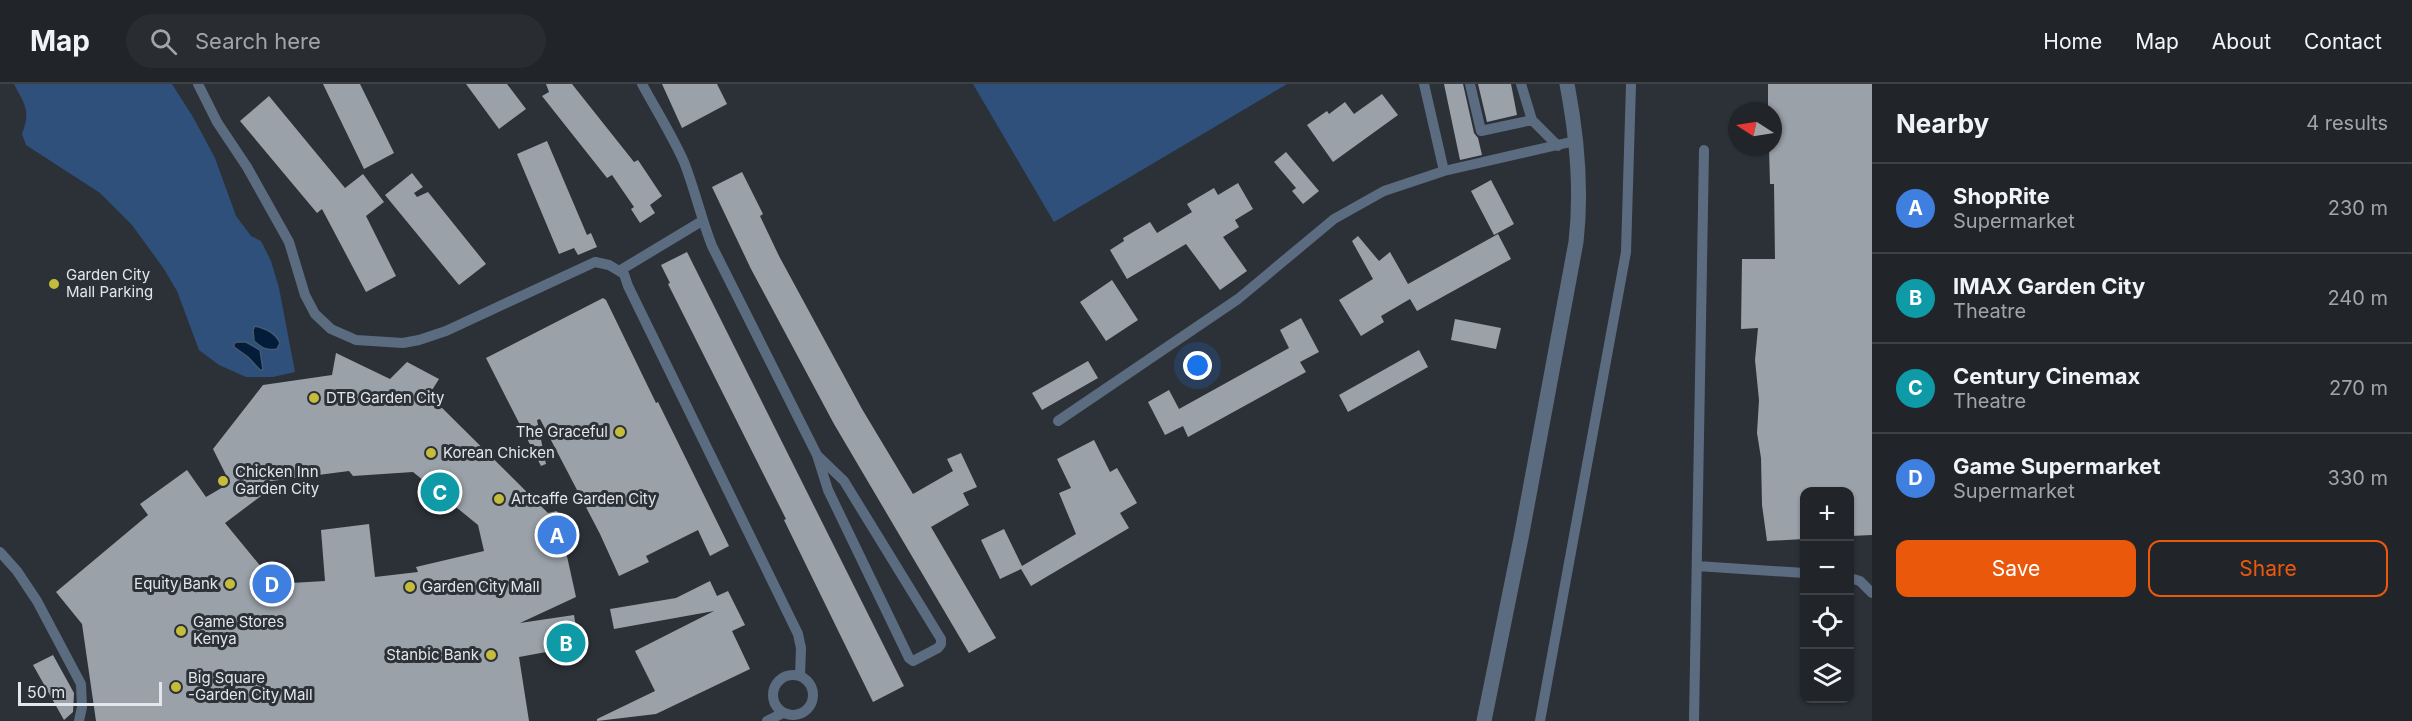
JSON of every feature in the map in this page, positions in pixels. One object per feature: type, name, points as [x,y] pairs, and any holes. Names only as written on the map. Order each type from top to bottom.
[{"type":"street","points":[[1484,721],[1571,274],[1580,211],[1575,141],[1567,84]]},
{"type":"lane","points":[[198,84],[217,122],[247,167],[289,242],[306,295],[315,314],[331,329],[356,340],[403,343],[446,331],[595,262],[609,265],[624,274],[785,604],[798,634],[801,648],[800,676]]},
{"type":"lane","points":[[642,84],[683,160],[712,246],[817,455],[828,490],[909,658],[913,661],[938,648],[941,639],[844,481],[817,455]]},
{"type":"lane","points":[[1424,84],[1444,171]]},
{"type":"lane","points":[[1470,84],[1481,131],[1532,120]]},
{"type":"lane","points":[[1521,84],[1532,120],[1558,146]]},
{"type":"lane","points":[[1540,721],[1626,252],[1631,84]]},
{"type":"lane","points":[[1058,421],[1238,299],[1334,219],[1384,191],[1444,171],[1575,141]]},
{"type":"lane","points":[[1694,721],[1704,150]]},
{"type":"lane","points":[[619,271],[702,221]]},
{"type":"lane","points":[[0,552],[17,571],[37,601],[81,684],[82,707],[79,721]]},
{"type":"lane","points":[[1697,566],[1800,573]]},
{"type":"lane","points":[[1854,579],[1860,581],[1872,593]]},
{"type":"lane","points":[[787,675],[800,676],[810,685],[813,698],[811,704],[802,714],[783,713],[774,703],[773,689],[776,683],[787,675]]},
{"type":"lane","points":[[767,721],[783,713]]},
{"type":"shaded area","points":[[14,84],[172,84],[215,158],[236,216],[251,236],[261,241],[271,261],[279,288],[295,372],[273,377],[246,377],[219,365],[199,350],[177,291],[132,225],[100,193],[26,145],[22,134],[26,108]]},
{"type":"shaded area","points":[[973,84],[1287,84],[1054,222]]},
{"type":"shaded area","points":[[255,326],[276,336],[280,343],[277,349],[270,350],[254,341]]},
{"type":"shaded area","points":[[246,342],[260,350],[263,370],[260,370],[234,347],[234,343]]},
{"type":"building","points":[[323,84],[360,84],[394,153],[364,169]]},
{"type":"building","points":[[466,84],[507,84],[526,109],[499,129]]},
{"type":"building","points":[[546,84],[572,84],[634,162],[638,160],[662,196],[650,205],[655,213],[640,223],[631,209],[634,207],[612,175],[607,178],[542,96],[549,92]]},
{"type":"building","points":[[662,84],[717,84],[727,104],[682,128]]},
{"type":"building","points":[[1444,84],[1463,84],[1474,133],[1478,138],[1482,155],[1460,160]]},
{"type":"building","points":[[1478,84],[1511,84],[1517,115],[1487,122]]},
{"type":"building","points":[[1768,84],[1872,84],[1872,535],[1854,536],[1854,487],[1800,487],[1800,539],[1767,541],[1757,433],[1759,400],[1755,360],[1758,328],[1741,329],[1742,259],[1775,259],[1774,184],[1770,184],[1769,156],[1782,156],[1782,102],[1768,102]]},
{"type":"building","points":[[1382,94],[1398,115],[1333,162],[1307,125],[1327,111],[1329,114],[1345,102],[1354,114]]},
{"type":"building","points":[[269,96],[345,188],[363,174],[384,202],[366,216],[396,276],[366,292],[322,209],[317,213],[240,121]]},
{"type":"building","points":[[547,141],[587,235],[591,233],[597,247],[578,255],[574,248],[559,254],[517,154]]},
{"type":"building","points":[[1286,152],[1319,191],[1303,204],[1292,191],[1296,188],[1274,162]]},
{"type":"building","points":[[742,172],[763,214],[760,216],[779,256],[862,409],[913,494],[953,471],[947,459],[961,453],[977,487],[963,493],[969,505],[931,527],[996,638],[969,653],[834,424],[751,269],[712,187]]},
{"type":"building","points":[[412,173],[423,187],[414,193],[417,197],[428,192],[486,264],[459,285],[385,195]]},
{"type":"building","points":[[1491,180],[1514,224],[1494,235],[1471,191]]},
{"type":"building","points":[[1238,183],[1253,209],[1235,220],[1239,227],[1223,237],[1247,271],[1220,290],[1186,244],[1127,279],[1110,250],[1124,241],[1123,238],[1150,222],[1157,233],[1192,212],[1187,204],[1214,188],[1218,195]]},
{"type":"building","points":[[1498,234],[1511,259],[1417,311],[1410,299],[1381,316],[1384,322],[1361,336],[1339,300],[1373,279],[1352,241],[1358,236],[1379,261],[1390,252],[1408,284]]},
{"type":"building","points":[[687,252],[904,686],[873,702],[784,520],[786,519],[668,284],[670,283],[661,265]]},
{"type":"building","points":[[1112,280],[1138,320],[1106,341],[1080,302]]},
{"type":"building","points":[[603,298],[656,403],[658,402],[729,546],[710,556],[698,530],[646,556],[649,562],[619,576],[600,534],[540,419],[537,420],[546,464],[541,466],[486,358]]},
{"type":"building","points":[[1301,318],[1319,352],[1300,362],[1306,372],[1188,437],[1183,426],[1165,435],[1148,402],[1169,390],[1179,409],[1289,348],[1280,330]]},
{"type":"building","points":[[1455,319],[1501,328],[1496,349],[1451,340]]},
{"type":"building","points":[[1419,350],[1428,367],[1348,412],[1339,395]]},
{"type":"building","points":[[336,353],[390,379],[407,362],[439,379],[429,395],[548,513],[557,511],[576,597],[520,623],[574,615],[579,646],[519,657],[529,721],[96,721],[82,624],[56,592],[148,515],[140,504],[187,470],[206,497],[230,483],[213,449],[263,385],[332,375]],"holes":[[[349,471],[353,476],[413,472],[478,525],[484,551],[416,567],[418,572],[375,577],[369,524],[321,530],[325,581],[291,583],[269,563],[262,568],[225,523],[265,493],[264,482]]]},
{"type":"building","points":[[1088,361],[1098,378],[1042,410],[1032,393]]},
{"type":"building","points":[[1094,440],[1110,472],[1117,468],[1137,503],[1120,513],[1129,528],[1031,586],[1021,569],[1000,579],[981,540],[1004,529],[1022,566],[1076,534],[1059,493],[1071,488],[1057,459]]},
{"type":"building","points":[[710,581],[717,596],[728,591],[745,625],[732,631],[750,669],[656,714],[597,721],[655,691],[635,651],[714,611],[614,629],[610,609],[676,598]]},
{"type":"building","points":[[53,655],[74,693],[73,712],[64,720],[33,665]]},
{"type":"place","name":"Garden City Mall Parking","points":[[54,284]]},
{"type":"place","name":"DTB Garden City","points":[[314,398]]},
{"type":"place","name":"The Graceful","points":[[620,432]]},
{"type":"place","name":"Korean Chicken","points":[[431,453]]},
{"type":"place","name":"Chicken Inn Garden City","points":[[223,481]]},
{"type":"place","name":"Century Cinemax","points":[[440,492]]},
{"type":"place","name":"Artcaffe Garden City","points":[[499,499]]},
{"type":"place","name":"ShopRite","points":[[557,535]]},
{"type":"place","name":"Equity Bank","points":[[230,584]]},
{"type":"place","name":"Game Supermarket","points":[[272,584]]},
{"type":"place","name":"Garden City Mall","points":[[410,587]]},
{"type":"place","name":"Game Stores Kenya","points":[[181,631]]},
{"type":"place","name":"IMAX Garden City","points":[[566,643]]},
{"type":"place","name":"Stanbic Bank","points":[[491,655]]},
{"type":"place","name":"Big Square -Garden City Mall","points":[[176,687]]}]
